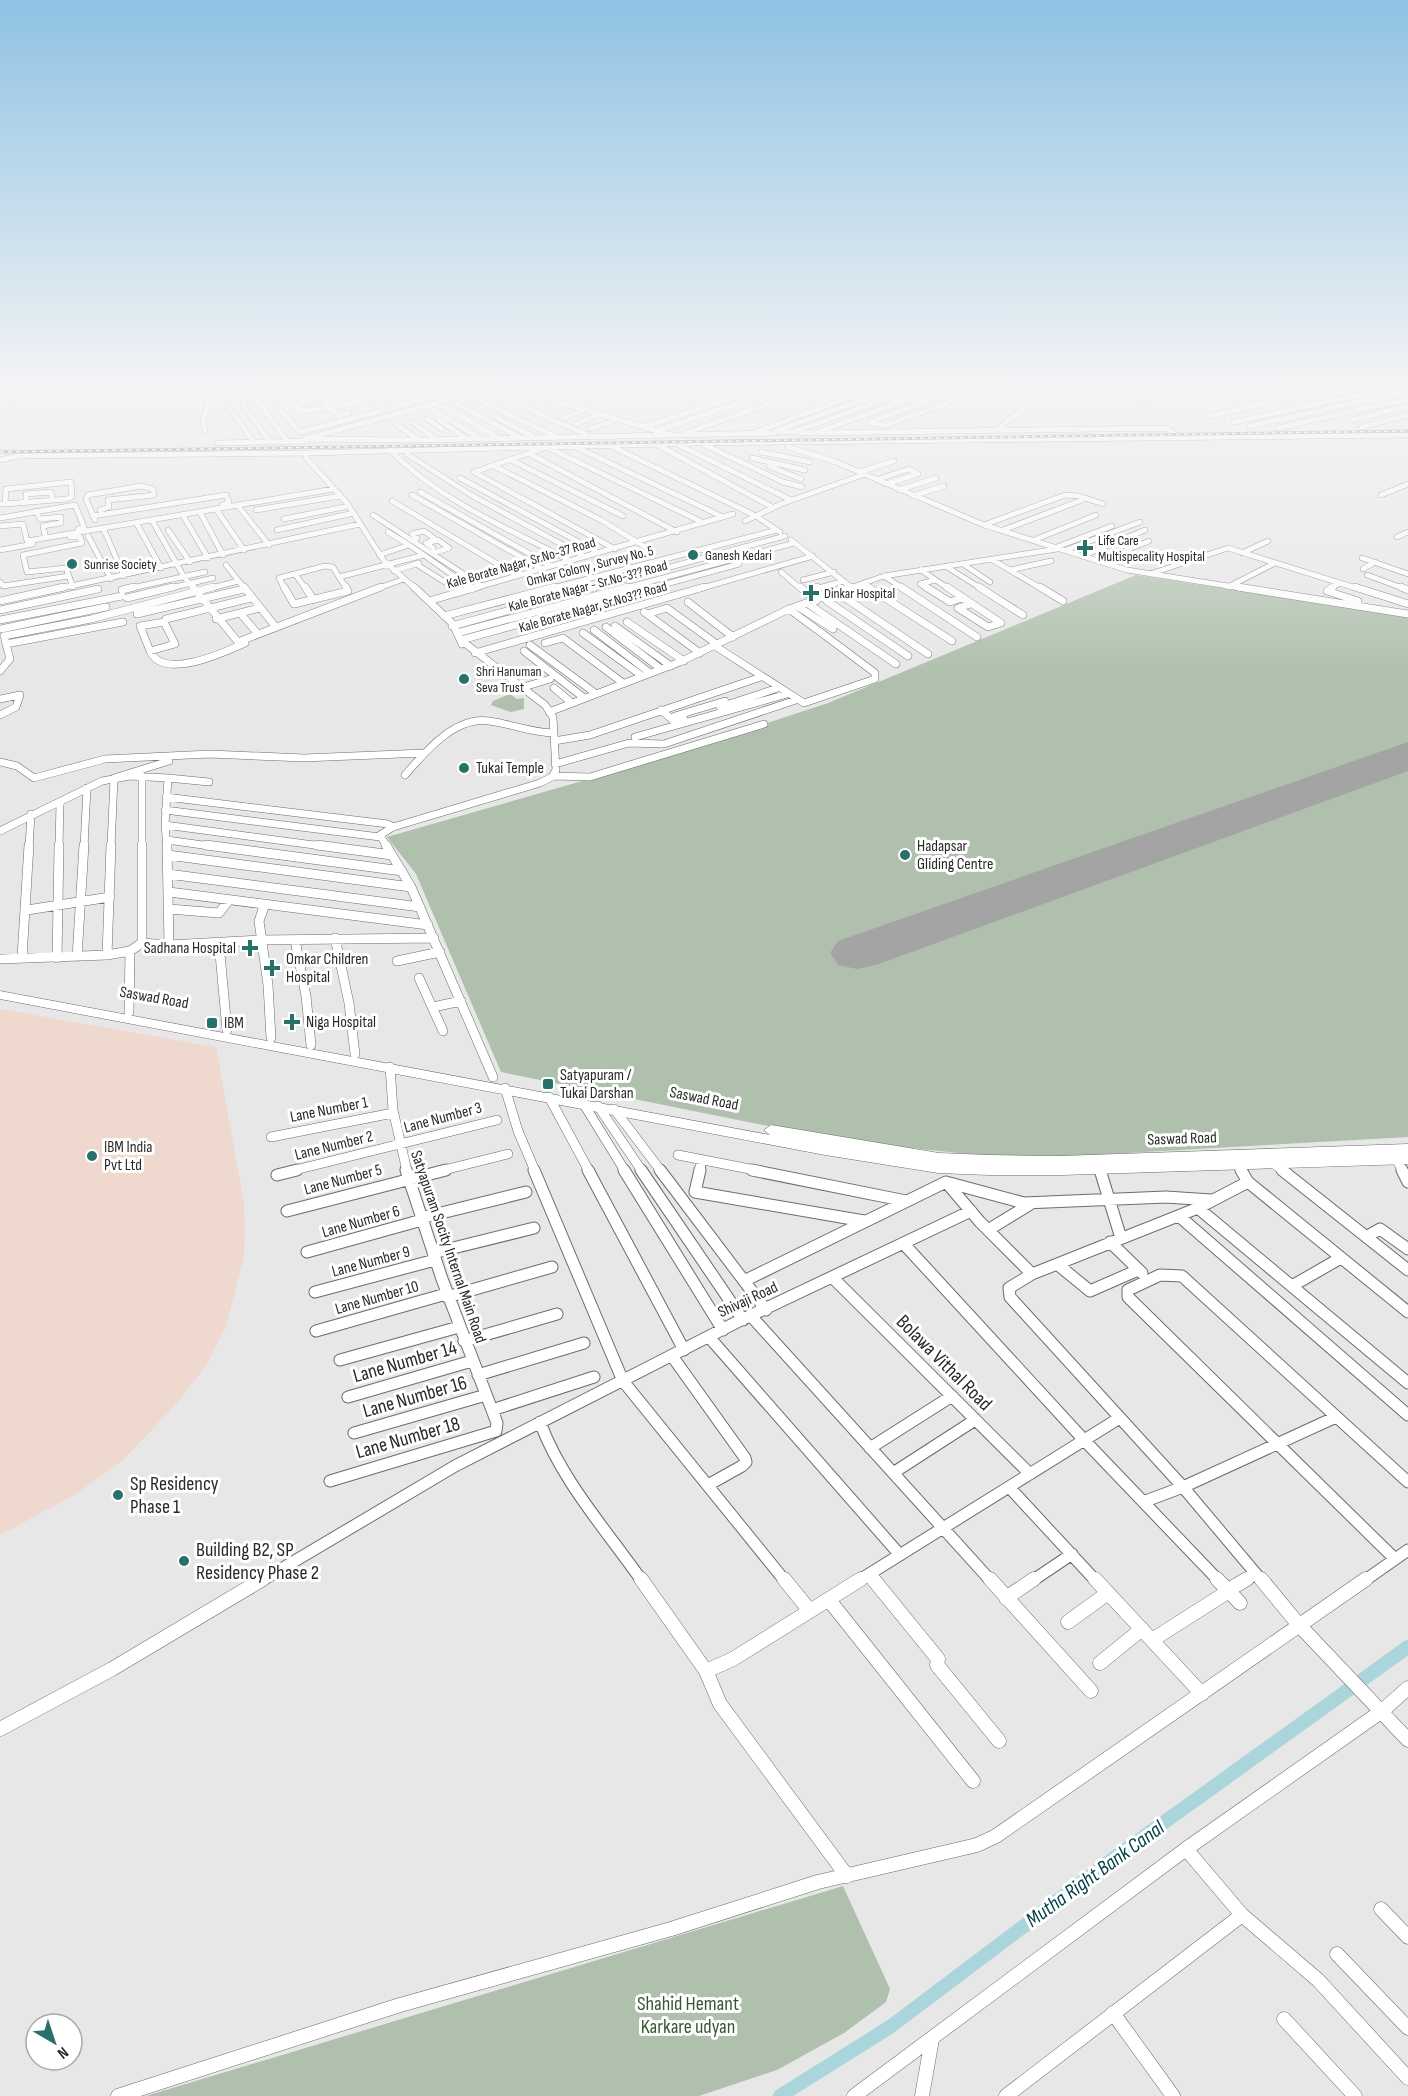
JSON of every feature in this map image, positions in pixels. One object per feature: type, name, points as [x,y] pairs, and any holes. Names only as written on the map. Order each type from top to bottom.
[{"type":"highway","name":"Saswad Road","points":[[0,988],[493,1077],[827,1141],[946,1169],[1060,1161],[1234,1160],[1274,1163],[1402,1159]]},
{"type":"highway","name":"Saswad Road","points":[[0,995],[505,1088],[825,1150],[946,1169],[1100,1169],[1408,1149]]},
{"type":"street","points":[[71,482],[72,497],[52,499],[51,492],[42,492],[26,494],[26,501],[3,504],[6,489],[71,482]]},
{"type":"street","points":[[327,482],[354,513],[379,555],[444,616],[462,640],[462,644],[505,676],[539,707],[548,710],[671,666],[789,609],[884,576],[1061,549],[1140,522]]},
{"type":"street","points":[[428,482],[571,561]]},
{"type":"street","points":[[450,482],[585,557]]},
{"type":"street","points":[[469,482],[599,554]]},
{"type":"street","points":[[492,482],[615,549]]},
{"type":"street","points":[[524,482],[640,542],[647,548]]},
{"type":"street","points":[[555,482],[623,516]]},
{"type":"street","points":[[582,482],[677,532]]},
{"type":"street","points":[[618,482],[704,524]]},
{"type":"street","points":[[650,482],[723,517]]},
{"type":"street","points":[[685,482],[756,516],[813,556],[852,588]]},
{"type":"street","points":[[726,482],[772,507]]},
{"type":"street","points":[[752,482],[791,500]]},
{"type":"street","points":[[783,482],[802,487]]},
{"type":"street","points":[[801,482],[805,496]]},
{"type":"street","points":[[777,530],[745,521],[772,507],[840,482]]},
{"type":"street","points":[[881,482],[984,525],[1147,574],[1408,614]]},
{"type":"street","points":[[886,484],[893,482]]},
{"type":"street","points":[[899,490],[924,482]]},
{"type":"street","points":[[1381,495],[1408,484]]},
{"type":"street","points":[[92,514],[109,507],[108,500],[154,495],[153,489],[145,485],[88,495],[86,499],[92,514],[124,576]]},
{"type":"street","points":[[913,496],[944,486]]},
{"type":"street","points":[[25,538],[29,540],[223,505],[333,489]]},
{"type":"street","points":[[420,492],[551,566]]},
{"type":"street","points":[[92,514],[132,510],[224,494],[229,502],[184,514],[100,528]]},
{"type":"street","points":[[412,495],[542,569]]},
{"type":"street","points":[[984,525],[1065,495],[1079,496],[1103,504]]},
{"type":"street","points":[[256,510],[340,496]]},
{"type":"street","points":[[1002,531],[1082,500]]},
{"type":"street","points":[[393,501],[518,576]]},
{"type":"street","points":[[179,502],[208,558]]},
{"type":"street","points":[[0,518],[73,505],[78,507],[84,527],[82,529],[25,538]]},
{"type":"street","points":[[284,519],[349,506]]},
{"type":"street","points":[[682,506],[712,521]]},
{"type":"street","points":[[239,507],[269,545]]},
{"type":"street","points":[[132,510],[161,568]]},
{"type":"street","points":[[36,511],[40,519]]},
{"type":"street","points":[[218,512],[244,550]]},
{"type":"street","points":[[277,530],[354,513]]},
{"type":"street","points":[[201,514],[222,555]]},
{"type":"street","name":"Kale Borate Nagar, Sr.No-37 Road","points":[[429,601],[677,532],[733,514]]},
{"type":"street","points":[[373,515],[422,543],[472,589]]},
{"type":"street","points":[[1034,540],[1096,515]]},
{"type":"street","points":[[0,526],[23,524],[60,516],[62,520]]},
{"type":"street","points":[[45,535],[43,526],[81,517]]},
{"type":"street","points":[[153,522],[184,577],[200,600],[238,642],[293,619],[404,579]]},
{"type":"street","points":[[23,524],[25,538]]},
{"type":"street","points":[[0,601],[177,565],[360,524]]},
{"type":"street","points":[[1061,549],[1112,526]]},
{"type":"street","points":[[168,530],[190,562]]},
{"type":"street","points":[[364,533],[374,530]]},
{"type":"street","name":"Omkar Colony , Survey No. 5","points":[[444,616],[777,530]]},
{"type":"street","points":[[1082,555],[1145,530]]},
{"type":"street","points":[[388,532],[424,555]]},
{"type":"street","points":[[1408,532],[1397,537],[1408,541]]},
{"type":"street","points":[[0,550],[77,536],[82,540],[80,544],[23,555]]},
{"type":"street","points":[[88,536],[111,579]]},
{"type":"street","points":[[452,626],[785,536]]},
{"type":"street","points":[[1242,553],[1268,541]]},
{"type":"street","points":[[1099,561],[1149,542]]},
{"type":"street","name":"Kale Borate Nagar - Sr.No-3?? Road","points":[[457,633],[794,543]]},
{"type":"street","points":[[379,555],[409,545]]},
{"type":"street","points":[[20,546],[32,595]]},
{"type":"street","points":[[1147,574],[1228,548],[1273,564],[1408,604]]},
{"type":"street","points":[[386,563],[414,552]]},
{"type":"street","points":[[394,571],[416,564],[434,554]]},
{"type":"street","points":[[339,577],[386,563],[434,554],[482,586]]},
{"type":"street","name":"Kale Borate Nagar, Sr.No3?? Road","points":[[475,652],[638,608],[813,556]]},
{"type":"street","points":[[1362,558],[1408,574]]},
{"type":"street","points":[[991,559],[1063,601]]},
{"type":"street","points":[[1010,570],[1051,561]]},
{"type":"street","points":[[1375,562],[1365,572],[1408,590]]},
{"type":"street","points":[[416,564],[461,592]]},
{"type":"street","points":[[462,640],[739,564]]},
{"type":"street","points":[[963,564],[990,582]]},
{"type":"street","points":[[1228,587],[1273,564]]},
{"type":"street","points":[[226,566],[275,626]]},
{"type":"street","points":[[325,566],[333,567],[339,577],[348,591],[294,604],[279,578],[325,566]]},
{"type":"street","points":[[27,573],[64,567],[73,587]]},
{"type":"street","points":[[947,567],[1023,615]]},
{"type":"street","points":[[1383,576],[1394,569]]},
{"type":"street","points":[[921,570],[1001,623],[988,627],[958,608],[971,604]]},
{"type":"street","points":[[123,595],[205,572]]},
{"type":"street","points":[[781,572],[816,601]]},
{"type":"street","points":[[803,580],[834,572]]},
{"type":"street","points":[[295,574],[313,599]]},
{"type":"street","points":[[0,582],[3,586],[69,576]]},
{"type":"street","points":[[884,576],[977,637]]},
{"type":"street","points":[[0,620],[213,579]]},
{"type":"street","points":[[51,580],[52,591]]},
{"type":"street","points":[[935,580],[920,584],[950,602],[962,598]]},
{"type":"street","points":[[0,671],[9,663],[6,644],[0,628],[107,611],[238,581]]},
{"type":"street","points":[[844,581],[814,588],[824,598],[908,656]]},
{"type":"street","points":[[286,591],[303,584]]},
{"type":"street","points":[[863,584],[952,641]]},
{"type":"street","points":[[1338,584],[1328,591],[1358,601]]},
{"type":"street","points":[[0,610],[98,589]]},
{"type":"street","points":[[137,614],[244,589]]},
{"type":"street","points":[[286,591],[307,590]]},
{"type":"street","points":[[838,593],[928,654]]},
{"type":"street","points":[[166,619],[251,598]]},
{"type":"street","points":[[688,602],[734,637]]},
{"type":"street","points":[[807,603],[896,664]]},
{"type":"street","points":[[1395,612],[1408,604]]},
{"type":"street","points":[[797,606],[833,629]]},
{"type":"street","points":[[216,619],[259,608]]},
{"type":"street","points":[[638,608],[700,653]]},
{"type":"street","points":[[647,614],[666,608],[761,677],[804,703],[872,681],[876,676],[789,609]]},
{"type":"street","points":[[675,614],[695,608]]},
{"type":"street","points":[[0,652],[6,644],[107,611]]},
{"type":"street","points":[[240,613],[258,634]]},
{"type":"street","points":[[150,651],[175,644],[162,621],[141,626],[150,651],[153,657],[162,662],[199,661],[225,652],[293,619]]},
{"type":"street","points":[[627,621],[684,660]]},
{"type":"street","points":[[6,644],[123,622]]},
{"type":"street","points":[[615,626],[671,666]]},
{"type":"street","points":[[606,627],[661,669]]},
{"type":"street","points":[[594,630],[650,673]]},
{"type":"street","points":[[583,633],[642,676]]},
{"type":"street","points":[[545,644],[563,638],[624,683]]},
{"type":"street","points":[[530,645],[595,693]]},
{"type":"street","points":[[524,651],[584,698]]},
{"type":"street","points":[[505,676],[524,687],[553,717],[555,764],[553,776]]},
{"type":"street","points":[[405,775],[424,753],[459,728],[479,721],[488,721],[524,733],[554,737],[590,735],[761,677]]},
{"type":"street","points":[[524,687],[550,679]]},
{"type":"street","points":[[661,710],[675,722],[776,687]]},
{"type":"street","points":[[554,688],[572,703]]},
{"type":"street","points":[[0,699],[20,694],[16,707],[0,715]]},
{"type":"street","points":[[636,737],[787,694]]},
{"type":"street","points":[[555,764],[629,743],[664,744],[796,700]]},
{"type":"street","points":[[380,837],[385,830],[393,827],[534,788],[553,776],[590,777],[764,724]]},
{"type":"street","points":[[0,762],[17,766],[34,778],[105,759],[176,758],[210,754],[304,758],[424,753]]},
{"type":"street","points":[[0,831],[87,788],[176,758]]},
{"type":"street","points":[[114,778],[142,776],[209,782]]},
{"type":"street","points":[[142,776],[142,943]]},
{"type":"street","points":[[107,955],[114,778]]},
{"type":"street","points":[[168,778],[165,825],[168,855],[169,945]]},
{"type":"street","points":[[77,957],[87,788]]},
{"type":"street","points":[[166,797],[388,824],[393,827]]},
{"type":"street","points":[[57,958],[60,802]]},
{"type":"street","points":[[165,810],[380,837],[411,887],[493,1077]]},
{"type":"street","points":[[22,957],[27,910],[31,814]]},
{"type":"street","points":[[165,825],[392,855]]},
{"type":"street","points":[[166,840],[402,871]]},
{"type":"street","points":[[168,855],[411,887]]},
{"type":"street","points":[[168,874],[420,907]]},
{"type":"street","points":[[169,892],[428,925]]},
{"type":"street","points":[[27,910],[110,897]]},
{"type":"street","points":[[169,909],[219,913],[228,900]]},
{"type":"street","points":[[265,904],[259,921],[268,985],[271,1038]]},
{"type":"street","points":[[0,958],[107,955],[130,951],[142,943],[169,945],[335,938],[434,938]]},
{"type":"street","points":[[335,938],[349,1003],[355,1053]]},
{"type":"street","points":[[295,940],[306,996],[311,1045]]},
{"type":"street","points":[[219,943],[227,1030]]},
{"type":"street","points":[[129,1012],[130,951]]},
{"type":"street","points":[[398,961],[440,952]]},
{"type":"street","points":[[419,978],[443,1032]]},
{"type":"street","points":[[433,1007],[460,1001]]},
{"type":"street","name":"Satyapuram Socity Internal Main Road","points":[[390,1067],[398,1146],[447,1295],[497,1423],[496,1431]]},
{"type":"street","points":[[505,1088],[518,1131],[623,1381],[810,1611]]},
{"type":"street","points":[[549,1097],[684,1350]]},
{"type":"street","points":[[583,1103],[723,1330]]},
{"type":"street","points":[[598,1106],[747,1318],[870,1448],[1091,1691]]},
{"type":"street","points":[[614,1109],[766,1310]]},
{"type":"street","name":"Lane Number 1","points":[[271,1137],[393,1113]]},
{"type":"street","name":"Lane Number 3","points":[[398,1146],[496,1120]]},
{"type":"street","name":"Lane Number 2","points":[[277,1175],[398,1146]]},
{"type":"street","name":"Lane Number 5","points":[[286,1211],[508,1154]]},
{"type":"street","points":[[678,1155],[906,1201]]},
{"type":"street","points":[[1402,1159],[1408,1182]]},
{"type":"street","points":[[702,1160],[695,1192],[864,1221]]},
{"type":"street","points":[[1234,1160],[1248,1182],[1339,1259],[1408,1312]]},
{"type":"street","points":[[1274,1163],[1408,1270]]},
{"type":"street","points":[[744,1281],[906,1201],[946,1169]]},
{"type":"street","points":[[946,1169],[1024,1203],[1166,1197],[1212,1200]]},
{"type":"street","points":[[946,1169],[971,1211],[1032,1274]]},
{"type":"street","points":[[1100,1169],[1121,1238]]},
{"type":"street","points":[[1248,1182],[1198,1208],[1032,1274],[1009,1288],[1010,1297],[1062,1351],[1118,1419],[1184,1487],[1299,1625],[1408,1740]]},
{"type":"street","name":"Lane Number 6","points":[[308,1252],[421,1219],[526,1192]]},
{"type":"street","points":[[988,1230],[1035,1202]]},
{"type":"street","points":[[1198,1208],[1408,1383]]},
{"type":"street","name":"Shivaji Road","points":[[0,1729],[112,1669],[445,1472],[747,1318],[971,1211]]},
{"type":"street","points":[[1179,1216],[1408,1415]]},
{"type":"street","name":"Lane Number 9","points":[[315,1292],[534,1228]]},
{"type":"street","points":[[1366,1237],[1380,1229],[1408,1249]]},
{"type":"street","points":[[1110,1242],[1148,1278]]},
{"type":"street","points":[[903,1243],[1084,1440],[1240,1603]]},
{"type":"street","points":[[1292,1286],[1339,1259]]},
{"type":"street","points":[[1057,1264],[1090,1291],[1138,1270]]},
{"type":"street","name":"Lane Number 10","points":[[316,1331],[552,1267]]},
{"type":"street","points":[[1394,1558],[1128,1297],[1128,1290],[1148,1278],[1173,1273],[1190,1282],[1408,1482]]},
{"type":"street","name":"Bolawa Vithal Road","points":[[833,1278],[1030,1474]]},
{"type":"street","points":[[464,1341],[558,1314]]},
{"type":"street","points":[[340,1360],[459,1327]]},
{"type":"street","points":[[709,1337],[800,1438],[900,1555]]},
{"type":"street","points":[[478,1375],[584,1343]]},
{"type":"street","points":[[672,1356],[745,1458],[746,1462],[742,1466],[708,1485]]},
{"type":"street","name":"Lane Number 14","points":[[348,1397],[472,1361]]},
{"type":"street","points":[[492,1410],[594,1377]]},
{"type":"street","name":"Lane Number 16","points":[[354,1433],[486,1395]]},
{"type":"street","points":[[870,1448],[952,1396]]},
{"type":"street","points":[[1143,1502],[1184,1487],[1336,1417]]},
{"type":"street","points":[[706,1671],[733,1659],[1118,1419]]},
{"type":"street","points":[[893,1473],[975,1420]]},
{"type":"street","points":[[540,1422],[547,1441],[577,1488],[706,1671],[720,1704],[847,1876]]},
{"type":"street","name":"Lane Number 18","points":[[330,1481],[496,1431]]},
{"type":"street","points":[[1009,1487],[1202,1694]]},
{"type":"street","points":[[118,2096],[400,2005],[847,1876],[977,1845],[996,1836],[1408,1550]]},
{"type":"street","points":[[1006,1598],[1072,1554]]},
{"type":"street","points":[[869,1574],[938,1659],[937,1665],[999,1741]]},
{"type":"street","points":[[1152,1640],[1256,1574]]},
{"type":"street","points":[[1068,1622],[1108,1593]]},
{"type":"street","points":[[829,1600],[973,1781]]},
{"type":"street","points":[[1100,1663],[1142,1629]]},
{"type":"street","points":[[854,2096],[1186,1849],[1382,1711],[1408,1688]]},
{"type":"street","points":[[1186,1849],[1242,1915],[1318,1980],[1408,2078]]},
{"type":"street","points":[[1381,1909],[1408,1937]]},
{"type":"street","points":[[1006,2096],[1242,1915]]},
{"type":"street","points":[[1337,1953],[1408,2028]]},
{"type":"street","points":[[1113,2013],[1173,2096]]},
{"type":"street","points":[[1284,2019],[1355,2096]]},
{"type":"street","points":[[922,2096],[932,2039]]},
{"type":"shaded area","points":[[0,1009],[216,1047],[244,1204],[245,1227],[244,1256],[226,1326],[206,1366],[176,1404],[124,1459],[74,1495],[0,1535]]},
{"type":"green space","name":"Hadapsar Gliding Centre","points":[[1136,575],[1408,617],[1408,1137],[1057,1157],[967,1154],[837,1140],[501,1072],[416,874],[387,837],[645,763],[828,703]]},
{"type":"green space","points":[[510,694],[517,699],[524,698],[524,709],[511,712],[491,705],[493,701]]},
{"type":"green space","name":"Shahid Hemant Karkare udyan","points":[[843,1886],[890,1989],[886,2002],[844,2033],[777,2070],[699,2096],[146,2096]]},
{"type":"waterway","name":"Mutha Right Bank Canal","points":[[780,2096],[890,2027],[1106,1864],[1408,1647]]},
{"type":"runway","points":[[857,953],[1408,756]]},
{"type":"place","name":"Life Care Multispecality Hospital","points":[[1085,548]]},
{"type":"place","name":"Ganesh Kedari","points":[[693,555]]},
{"type":"place","name":"Sunrise Society","points":[[72,564]]},
{"type":"place","name":"Dinkar Hospital","points":[[811,593]]},
{"type":"place","name":"Shri Hanuman Seva Trust","points":[[464,679]]},
{"type":"place","name":"Tukai Temple","points":[[464,768]]},
{"type":"place","name":"Hadapsar Gliding Centre","points":[[905,855]]},
{"type":"place","name":"Sadhana Hospital","points":[[250,948]]},
{"type":"place","name":"Omkar Children Hospital","points":[[272,968]]},
{"type":"place","name":"Niga Hospital","points":[[292,1022]]},
{"type":"place","name":"IBM","points":[[212,1023]]},
{"type":"place","name":"Satyapuram / Tukai Darshan","points":[[548,1084]]},
{"type":"place","name":"IBM India Pvt Ltd","points":[[92,1156]]},
{"type":"place","name":"Sp Residency Phase 1","points":[[118,1495]]},
{"type":"place","name":"Building B2, SP Residency Phase 2","points":[[184,1561]]}]
